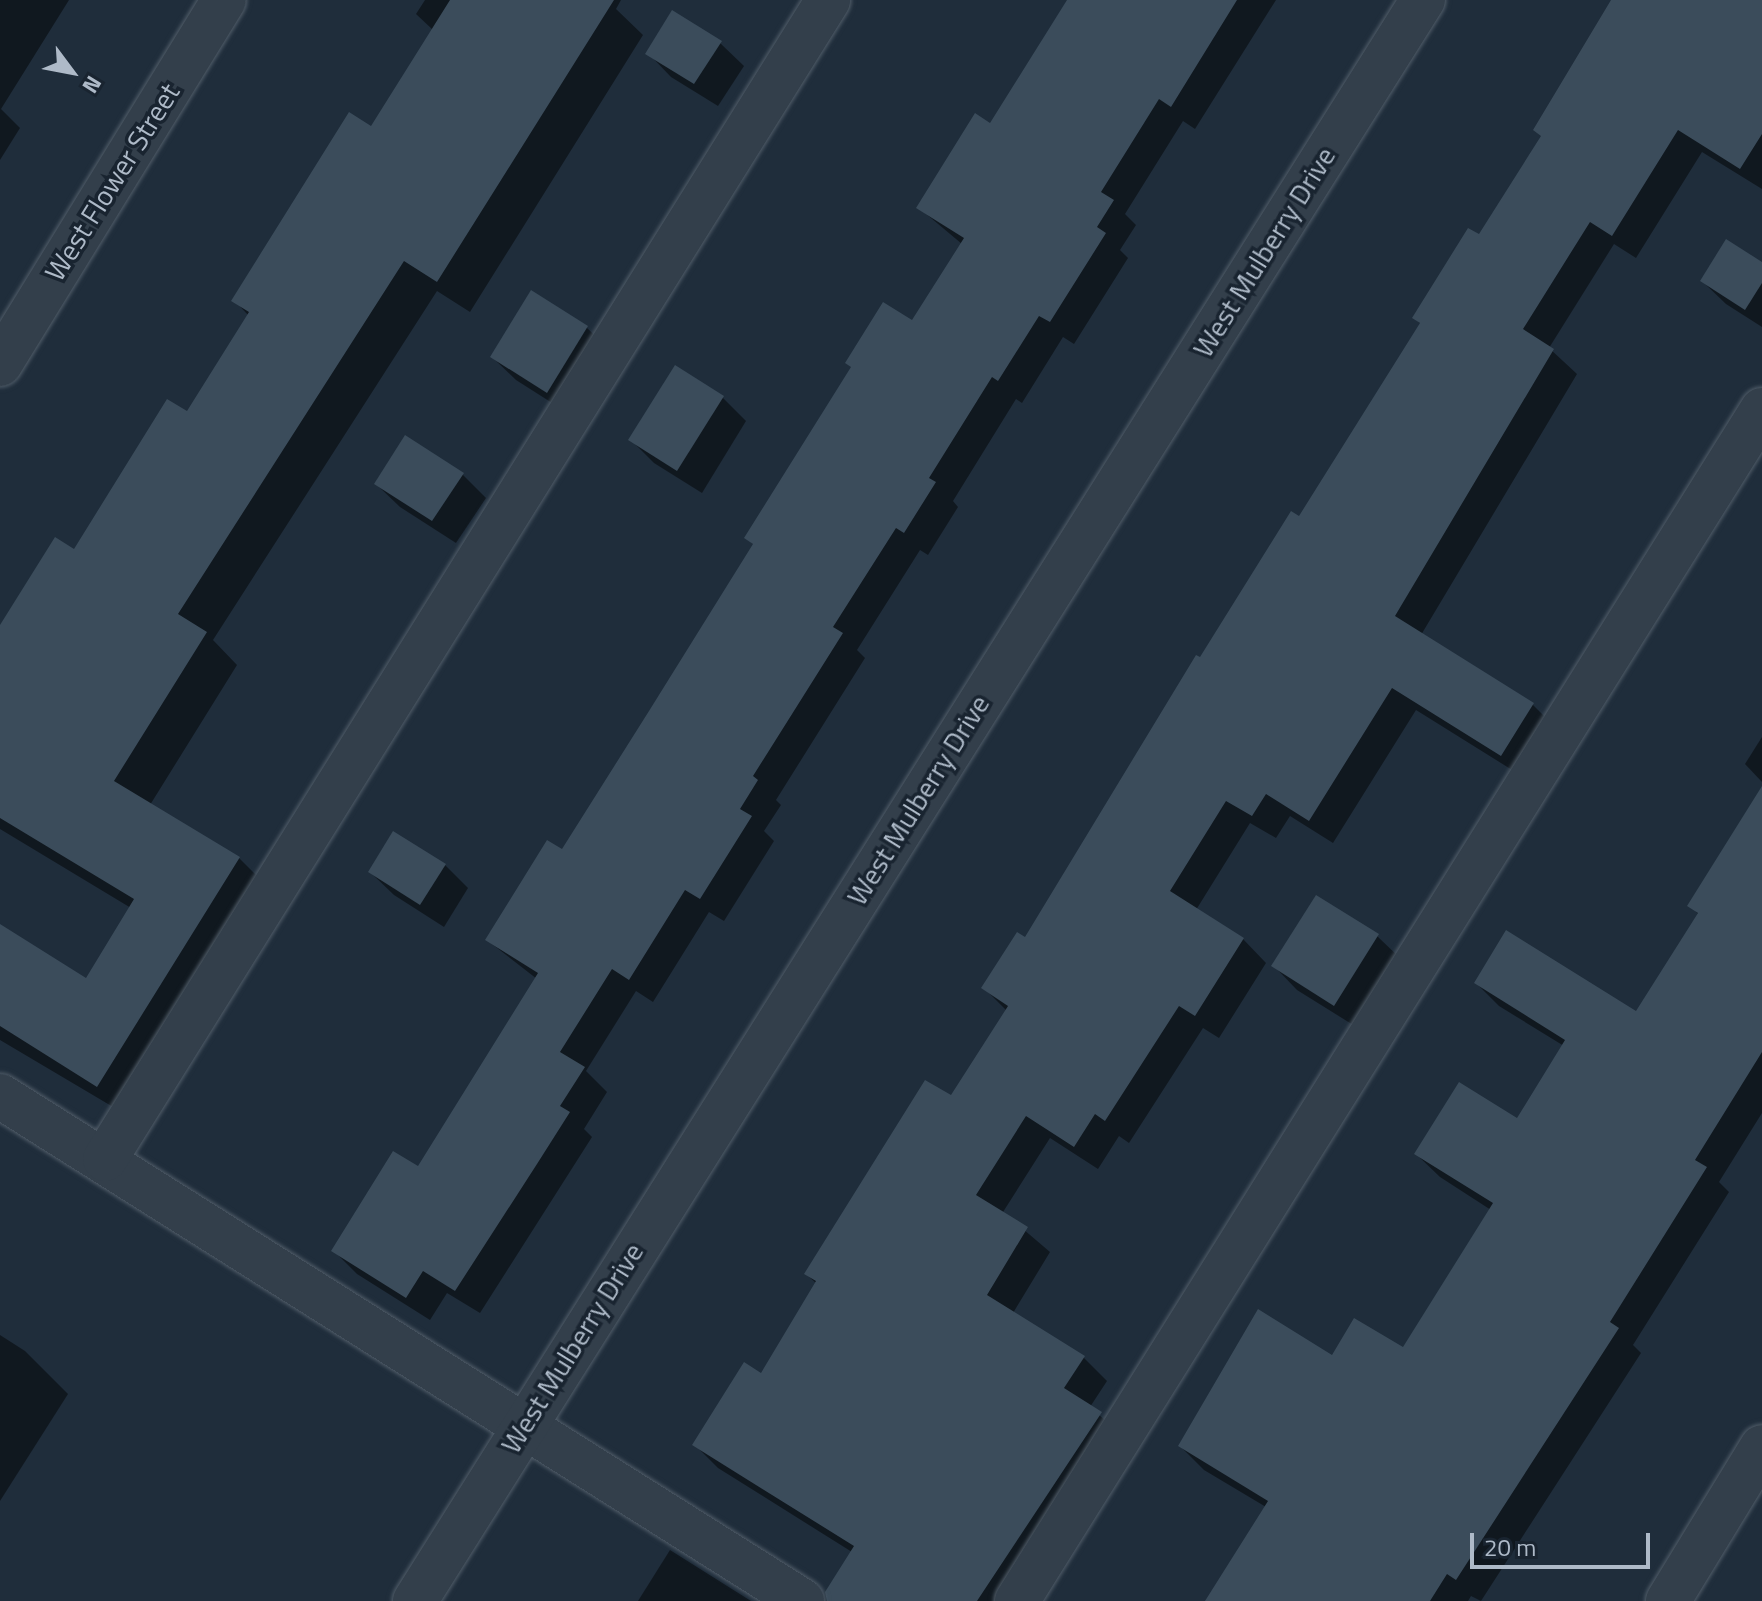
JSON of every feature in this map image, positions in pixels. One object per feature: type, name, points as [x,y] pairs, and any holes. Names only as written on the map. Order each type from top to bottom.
[{"type":"street","name":"West Flower Street","points":[[0,364],[224,0]]},
{"type":"street","points":[[105,1159],[828,0]]},
{"type":"street","name":"West Mulberry Drive","points":[[415,1601],[522,1426],[1423,0]]},
{"type":"street","points":[[1017,1601],[1762,410]]},
{"type":"street","points":[[0,1096],[105,1159],[802,1601]]},
{"type":"street","points":[[1668,1601],[1762,1447]]},
{"type":"building","points":[[450,0],[614,0],[437,282],[404,261],[178,614],[207,632],[114,781],[240,857],[97,1087],[0,1026],[0,924],[86,978],[134,899],[0,818],[0,625],[55,537],[74,549],[167,399],[187,411],[249,312],[231,301],[349,112],[371,126]]},
{"type":"building","points":[[1067,0],[1237,0],[1171,107],[1159,99],[1101,192],[1114,200],[1097,227],[1106,233],[1050,322],[1039,316],[998,381],[992,377],[929,478],[936,482],[904,533],[896,528],[833,627],[843,633],[753,776],[758,780],[740,809],[752,816],[700,899],[685,890],[629,980],[612,969],[560,1052],[585,1067],[560,1106],[570,1112],[537,1164],[455,1291],[423,1271],[406,1298],[331,1251],[393,1151],[418,1166],[538,973],[485,940],[547,840],[562,849],[649,711],[753,544],[744,538],[851,367],[845,363],[883,302],[912,320],[964,238],[916,208],[975,113],[990,123]]},
{"type":"building","points":[[1611,0],[1762,0],[1762,134],[1740,169],[1678,130],[1612,236],[1590,222],[1523,329],[1554,349],[1395,616],[1534,703],[1501,756],[1392,688],[1309,821],[1266,794],[1252,816],[1226,801],[1170,891],[1244,938],[1195,1016],[1179,1006],[1105,1121],[1095,1114],[1074,1147],[1026,1116],[976,1195],[1028,1227],[987,1295],[1085,1356],[1064,1388],[1102,1412],[977,1601],[827,1601],[825,1592],[854,1546],[692,1445],[744,1362],[761,1373],[816,1281],[804,1274],[925,1080],[951,1095],[1008,1006],[981,988],[1017,932],[1025,937],[1196,655],[1200,657],[1291,511],[1299,516],[1420,323],[1412,318],[1468,228],[1479,234],[1541,136],[1533,130]]},
{"type":"building","points":[[672,10],[722,41],[694,84],[645,54]]},
{"type":"building","points":[[1726,239],[1762,262],[1762,283],[1745,310],[1700,281]]},
{"type":"building","points":[[531,290],[588,326],[547,393],[490,357]]},
{"type":"building","points":[[675,365],[724,396],[677,471],[628,440]]},
{"type":"building","points":[[405,435],[464,473],[432,521],[374,484]]},
{"type":"building","points":[[1762,786],[1762,1052],[1695,1160],[1707,1167],[1610,1322],[1619,1328],[1456,1580],[1447,1574],[1430,1601],[1205,1601],[1268,1501],[1178,1446],[1258,1309],[1332,1355],[1354,1318],[1403,1347],[1493,1203],[1414,1154],[1459,1082],[1517,1118],[1565,1040],[1474,983],[1506,930],[1636,1011],[1698,913],[1687,906]]},
{"type":"building","points":[[393,831],[446,864],[420,905],[368,872]]},
{"type":"building","points":[[1316,895],[1379,934],[1334,1006],[1271,966]]}]
